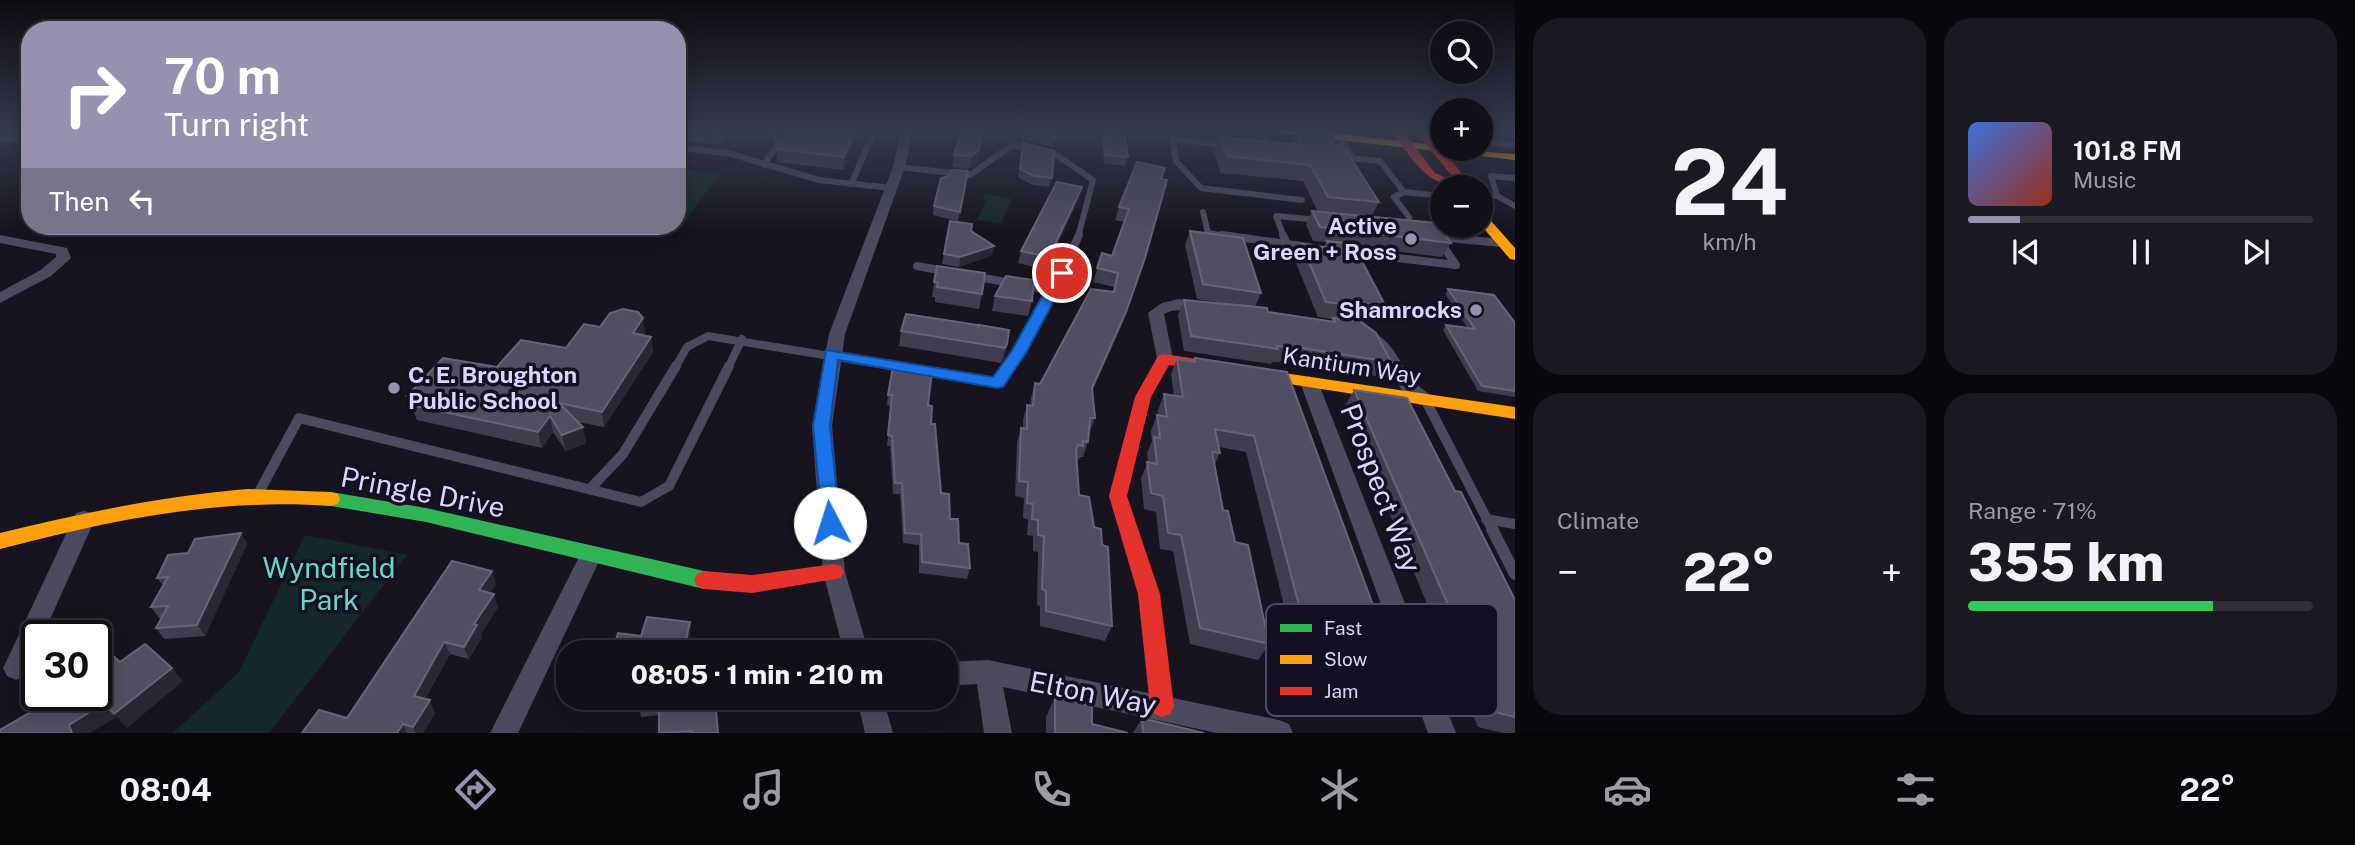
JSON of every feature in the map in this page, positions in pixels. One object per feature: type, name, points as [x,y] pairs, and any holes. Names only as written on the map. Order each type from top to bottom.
[{"type":"street","points":[[853,640],[834,572],[822,426],[831,354],[899,167]]},
{"type":"street","points":[[1493,231],[1515,256]]},
{"type":"street","points":[[0,239],[62,251],[64,258],[46,273],[0,298]]},
{"type":"street","points":[[1162,706],[1149,594],[1118,496],[1143,397],[1164,359],[1155,317],[1158,310],[1179,304],[1220,310]]},
{"type":"street","points":[[1357,330],[1377,340],[1406,385],[1426,401]]},
{"type":"street","name":"Kantium Way","points":[[1164,359],[1515,413]]},
{"type":"street","name":"Prospect Way","points":[[1309,382],[1394,604]]},
{"type":"street","name":"Pringle Drive","points":[[0,541],[84,519],[202,497],[258,494],[349,501],[404,511],[591,555],[738,585],[834,572]]},
{"type":"street","points":[[16,668],[84,519]]},
{"type":"street","points":[[504,733],[591,555]]},
{"type":"street","points":[[988,672],[998,733]]},
{"type":"street","name":"Elton Way","points":[[958,673],[988,672],[1162,706],[1279,733]]},
{"type":"street","points":[[873,710],[879,733]]},
{"type":"street","name":"Prospect Way","points":[[1437,716],[1443,733]]},
{"type":"lane","points":[[851,184],[860,164]]},
{"type":"lane","points":[[899,167],[970,175],[985,164]]},
{"type":"lane","points":[[590,489],[624,454],[687,347],[708,335],[997,383],[1054,291],[1079,237],[1093,180],[1070,164]]},
{"type":"lane","points":[[1179,164],[1201,188],[1302,200]]},
{"type":"lane","points":[[1382,164],[1404,192]]},
{"type":"lane","points":[[764,165],[805,177],[891,188]]},
{"type":"lane","points":[[1497,196],[1492,176],[1515,178]]},
{"type":"lane","points":[[1409,217],[1394,197],[1404,192],[1430,190]]},
{"type":"lane","points":[[1493,196],[1515,206]]},
{"type":"lane","points":[[1203,212],[1208,233],[1313,247]]},
{"type":"lane","points":[[1287,244],[1276,216],[1328,221]]},
{"type":"lane","points":[[1339,251],[1456,265],[1435,235],[1504,243]]},
{"type":"lane","points":[[917,267],[949,272]]},
{"type":"lane","points":[[962,275],[1054,291]]},
{"type":"lane","points":[[258,494],[299,418],[641,502],[669,486],[742,339]]},
{"type":"lane","points":[[1426,401],[1515,574]]},
{"type":"lane","points":[[1486,519],[1515,524]]},
{"type":"green space","points":[[686,169],[720,173],[686,221]]},
{"type":"green space","points":[[985,194],[1012,199],[1001,224],[977,220],[987,200],[982,199]]},
{"type":"green space","name":"Wyndfield Park","points":[[305,535],[407,555],[269,733],[173,733],[239,672]]},
{"type":"building","points":[[1021,164],[1053,164],[1052,178],[1034,176],[1020,169]]},
{"type":"building","points":[[1136,164],[1165,168],[1161,179],[1167,180],[1145,258],[1126,312],[1092,388],[1095,418],[1090,418],[1088,442],[1083,441],[1083,446],[1078,445],[1076,450],[1079,495],[1089,497],[1094,527],[1101,529],[1102,545],[1108,547],[1112,626],[1046,611],[1046,591],[1042,589],[1044,536],[1038,535],[1038,520],[1032,519],[1033,504],[1027,503],[1028,482],[1019,481],[1021,428],[1027,429],[1027,405],[1033,406],[1035,383],[1040,384],[1091,289],[1114,292],[1118,273],[1097,268],[1102,253],[1112,256],[1129,209],[1119,207]]},
{"type":"building","points":[[1303,164],[1355,164],[1379,202],[1328,197],[1310,165]]},
{"type":"building","points":[[951,170],[968,171],[960,212],[934,206],[941,178],[949,176]]},
{"type":"building","points":[[1057,182],[1082,187],[1049,257],[1021,251]]},
{"type":"building","points":[[1312,211],[1430,222],[1430,238],[1448,238],[1451,243],[1320,227]]},
{"type":"building","points":[[950,221],[972,224],[971,231],[994,246],[960,257],[944,254]]},
{"type":"building","points":[[1190,231],[1243,238],[1261,293],[1203,284]]},
{"type":"building","points":[[1327,241],[1353,244],[1386,307],[1326,302],[1301,244],[1331,248]]},
{"type":"building","points":[[937,266],[985,273],[982,294],[937,287],[938,283],[934,282]]},
{"type":"building","points":[[1006,276],[1034,280],[1032,301],[995,296]]},
{"type":"building","points":[[1448,289],[1494,295],[1515,323],[1515,391],[1482,386],[1446,325],[1475,329]]},
{"type":"building","points":[[1184,300],[1267,308],[1268,312],[1335,322],[1333,318],[1360,321],[1376,333],[1391,362],[1302,348],[1277,346],[1278,349],[1191,336]]},
{"type":"building","points":[[623,309],[638,312],[643,318],[633,333],[651,337],[602,412],[559,403],[583,427],[562,435],[550,416],[538,432],[411,405],[417,398],[407,396],[443,358],[497,367],[521,340],[566,348],[584,324],[600,327],[610,313]]},
{"type":"building","points":[[906,314],[978,325],[978,328],[979,325],[1009,330],[1007,344],[1005,348],[901,331]]},
{"type":"building","points":[[1195,358],[1287,372],[1373,604],[1299,604],[1254,436],[1215,429],[1220,453],[1212,452],[1223,510],[1228,511],[1235,542],[1248,545],[1266,630],[1266,643],[1200,628],[1181,535],[1168,533],[1163,496],[1151,493],[1147,462],[1157,464],[1154,437],[1160,438],[1157,415],[1167,417],[1164,394],[1183,397],[1177,359],[1195,362]]},
{"type":"building","points":[[893,366],[932,371],[928,405],[932,406],[931,424],[935,424],[941,493],[949,494],[950,519],[958,519],[959,543],[968,544],[970,568],[922,562],[921,534],[905,533],[902,483],[895,483],[892,436],[888,435],[892,395],[888,395]]},
{"type":"building","points":[[1354,390],[1407,398],[1455,491],[1461,492],[1515,600],[1515,717],[1498,713],[1498,604],[1448,604]]},
{"type":"building","points":[[241,533],[197,625],[156,628],[168,606],[151,607],[168,577],[157,578],[168,555],[188,553],[195,539]]},
{"type":"building","points":[[452,561],[492,571],[479,590],[494,594],[474,624],[477,625],[464,647],[444,642],[414,696],[430,700],[413,727],[403,724],[397,733],[302,733],[319,710],[347,718]]},
{"type":"building","points":[[647,617],[690,622],[686,640],[616,640],[618,633],[641,636]]},
{"type":"building","points":[[145,644],[172,668],[114,714],[111,711],[112,655],[120,662]]},
{"type":"building","points":[[1055,697],[1092,706],[1092,724],[1128,733],[1055,733]]},
{"type":"building","points":[[659,710],[716,710],[718,733],[659,733]]},
{"type":"building","points":[[33,711],[91,711],[69,725],[72,733],[0,733],[0,730]]},
{"type":"building","points":[[1142,718],[1204,733],[1143,733]]},
{"type":"traffic: fast","points":[[331,499],[426,515],[704,580]]},
{"type":"traffic: slow","points":[[1493,231],[1515,256]]},
{"type":"traffic: slow","points":[[1256,374],[1515,413]]},
{"type":"traffic: slow","points":[[0,541],[164,505],[247,497],[331,499]]},
{"type":"traffic: jam","points":[[1423,164],[1431,175]]},
{"type":"traffic: jam","points":[[1448,164],[1457,175]]},
{"type":"traffic: jam","points":[[1162,706],[1149,594],[1118,496],[1143,397],[1164,359],[1210,366]]},
{"type":"traffic: jam","points":[[704,580],[752,584],[834,572]]},
{"type":"place","name":"Active Green + Ross","points":[[1411,239]]},
{"type":"place","name":"Shamrocks","points":[[1476,310]]},
{"type":"place","name":"C. E. Broughton Public School","points":[[394,388]]},
{"type":"route","points":[[830,523],[822,426],[831,354],[997,383],[1018,353],[1062,273]]}]
